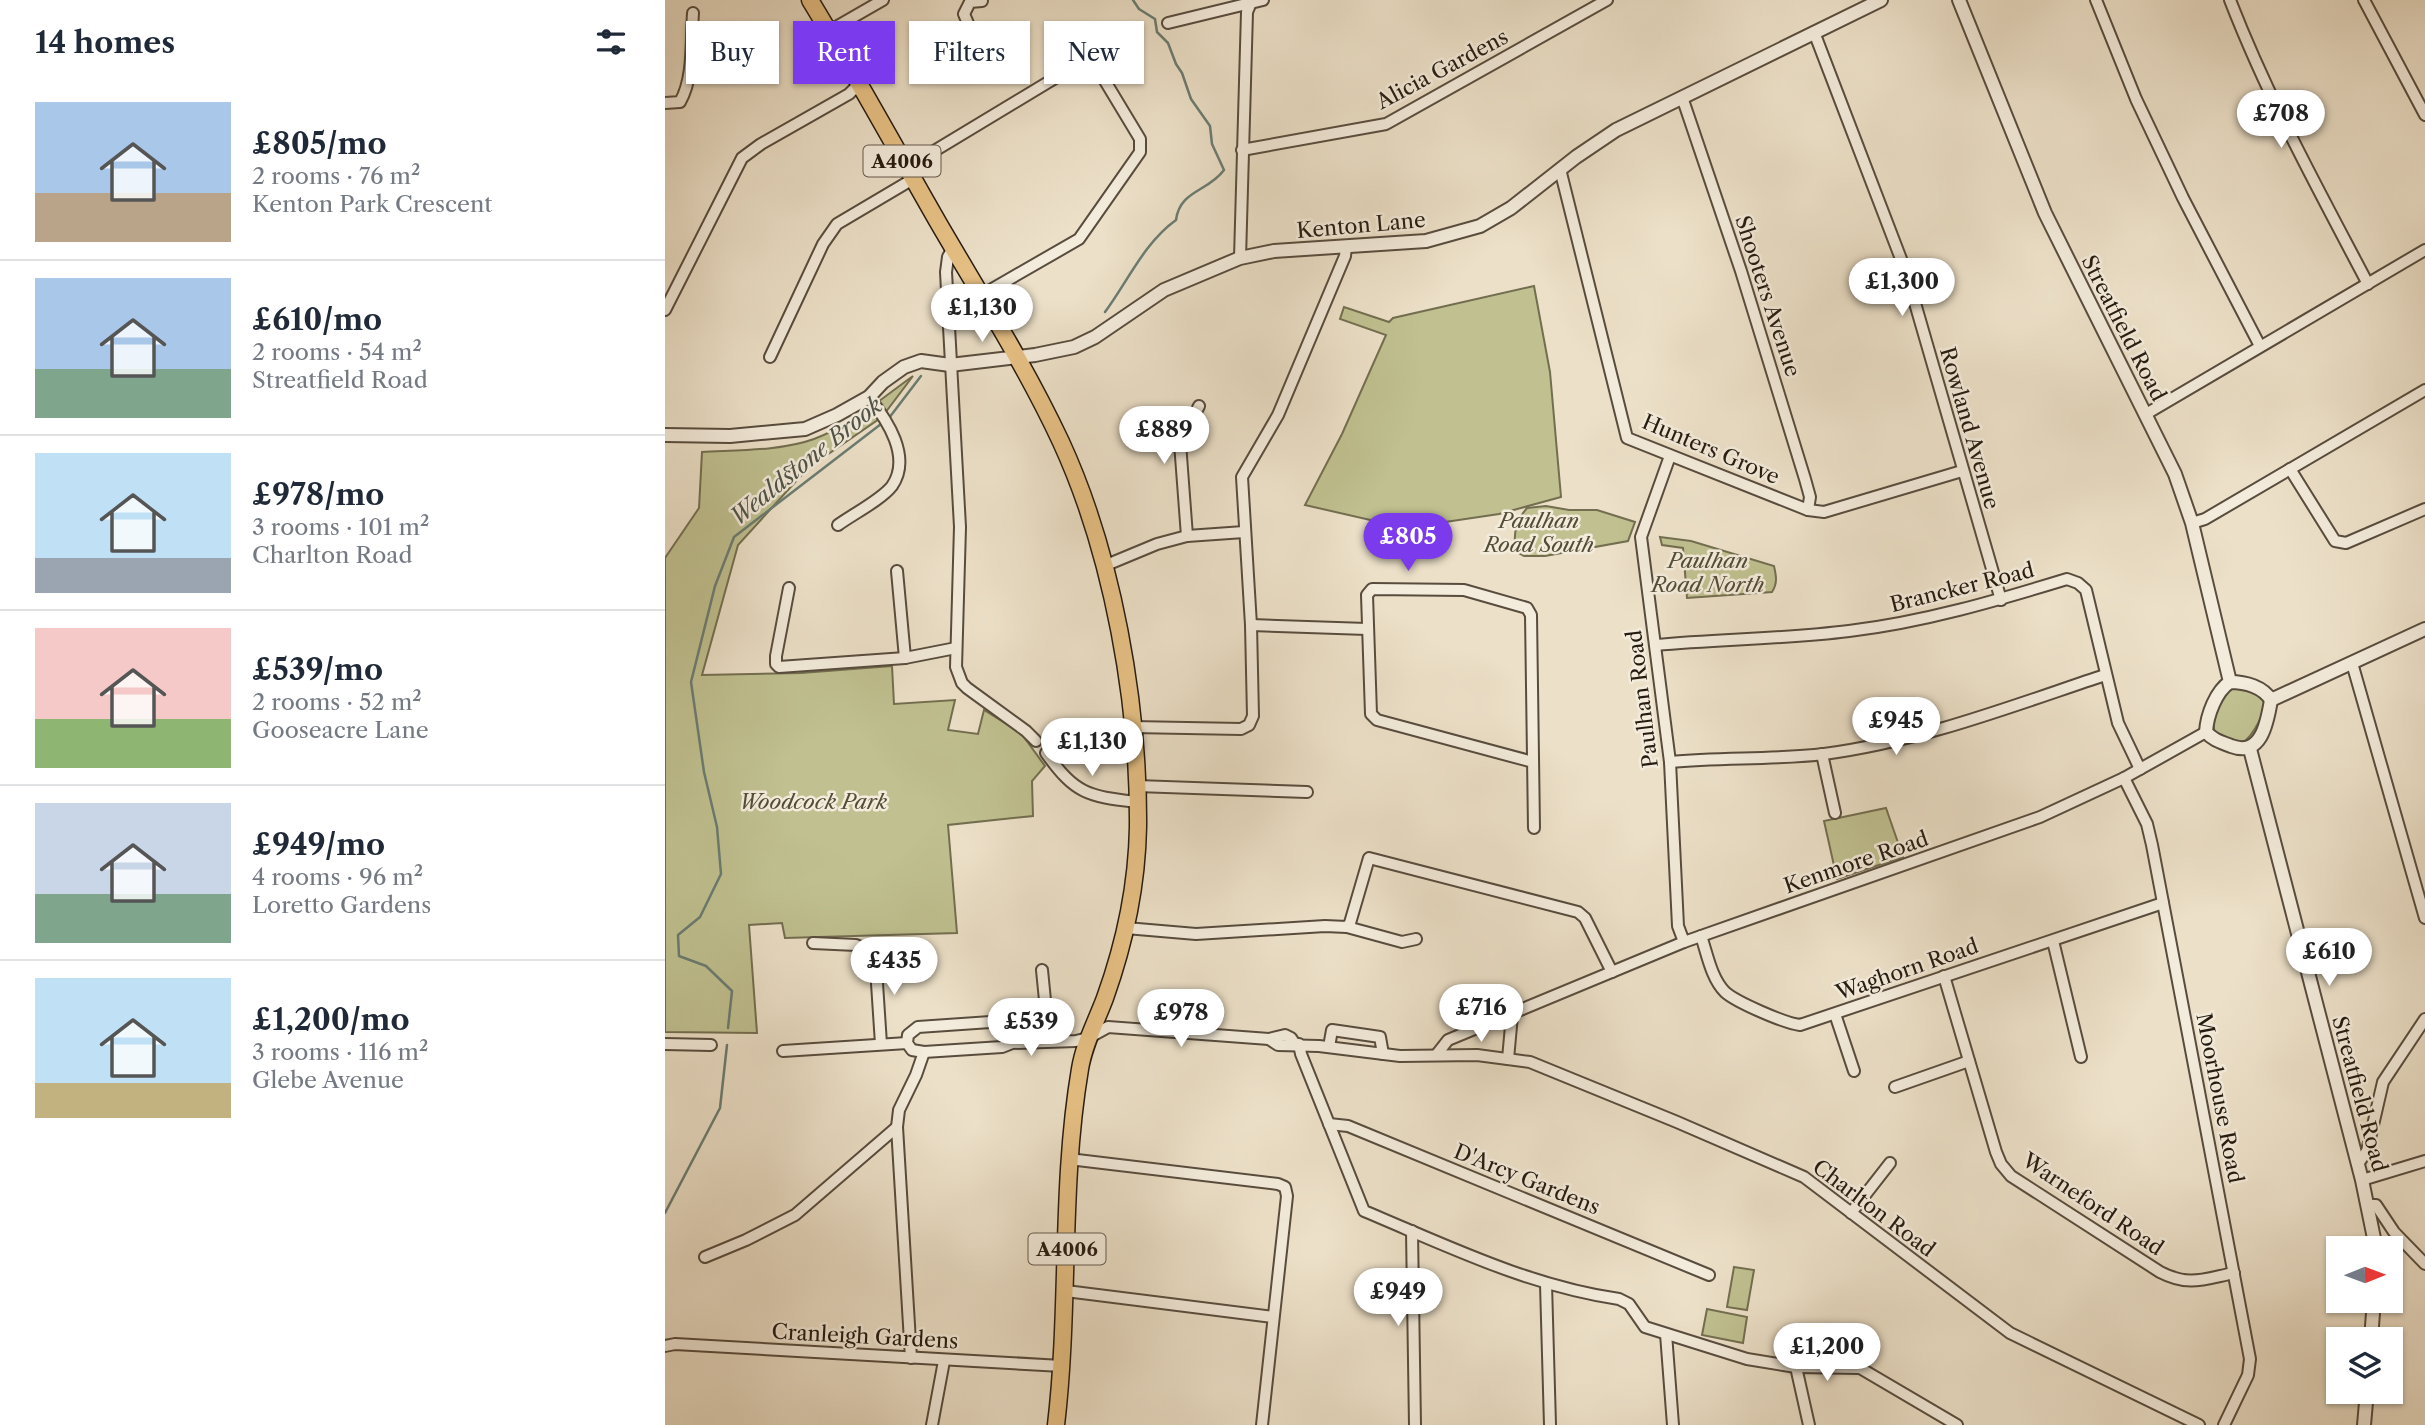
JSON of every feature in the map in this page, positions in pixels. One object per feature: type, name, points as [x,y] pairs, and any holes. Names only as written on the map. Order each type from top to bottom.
[{"type":"main road","name":"A4006","points":[[810,0],[823,21]]},
{"type":"main road","name":"A4006","points":[[859,84],[1049,416],[1092,522],[1123,652],[1137,794],[1136,850],[1126,928],[1104,1001],[1088,1038],[1079,1073],[1069,1159],[1060,1425]]},
{"type":"street","points":[[846,21],[883,0]]},
{"type":"street","points":[[1168,23],[1263,0]]},
{"type":"street","name":"Alicia Gardens","points":[[1243,150],[1385,124],[1607,0]]},
{"type":"street","name":"Kenton Lane","points":[[665,435],[730,436],[805,429],[869,397],[883,382],[904,367],[921,361],[950,365],[1017,358],[1074,347],[1095,337],[1164,290],[1240,258],[1274,251],[1426,240],[1480,226],[1511,208],[1616,130],[1881,0]]},
{"type":"street","name":"Streatfield Road","points":[[1959,0],[2045,213],[2175,474],[2192,523],[2230,682]]},
{"type":"street","points":[[2096,0],[2136,99],[2182,198],[2260,346]]},
{"type":"street","points":[[2230,0],[2300,154],[2368,284]]},
{"type":"street","points":[[2364,0],[2425,115]]},
{"type":"street","points":[[967,21],[964,14],[970,1],[982,1]]},
{"type":"street","points":[[1240,258],[1247,12],[1252,1]]},
{"type":"street","points":[[665,103],[680,102],[683,96],[687,82],[693,13]]},
{"type":"street","name":"Rowland Avenue","points":[[1814,32],[1906,272],[2001,600]]},
{"type":"street","points":[[770,357],[823,244],[837,223],[1080,63],[1089,62],[1096,66],[1140,139],[1140,152],[1079,239],[980,296]]},
{"type":"street","points":[[665,310],[668,293],[742,158],[761,144],[849,94],[859,84]]},
{"type":"street","name":"Shooters Avenue","points":[[1682,97],[1741,271],[1805,479],[1810,497],[1808,510]]},
{"type":"street","name":"Hunters Grove","points":[[1560,169],[1627,438],[1808,510],[1824,512],[1962,471]]},
{"type":"street","points":[[1132,727],[1241,729],[1249,725],[1253,716],[1251,625],[1242,477],[1278,415],[1345,257],[1346,247]]},
{"type":"street","points":[[953,248],[948,257],[946,272],[960,527],[956,667],[962,683],[1026,730],[1036,741]]},
{"type":"street","points":[[2145,414],[2425,250]]},
{"type":"street","points":[[2192,523],[2204,519],[2425,390]]},
{"type":"street","points":[[838,525],[885,493],[895,479],[899,466],[899,451],[885,421],[869,397]]},
{"type":"street","points":[[1187,536],[1180,443],[1199,406]]},
{"type":"street","name":"Paulhan Road","points":[[1671,456],[1641,537],[1670,762],[1678,926],[1684,942]]},
{"type":"street","points":[[2290,469],[2335,541],[2346,543],[2425,509]]},
{"type":"street","points":[[1104,566],[1157,544],[1187,536],[1244,532]]},
{"type":"street","points":[[897,571],[905,658]]},
{"type":"street","name":"Brancker Road","points":[[1656,645],[1846,632],[1936,617],[2067,579],[2086,590],[2118,723],[2140,769]]},
{"type":"street","points":[[789,588],[776,656],[776,664],[779,667],[905,658],[956,648]]},
{"type":"street","points":[[1533,762],[1377,720],[1371,714],[1367,595],[1372,589],[1464,590],[1527,608],[1531,615],[1534,828]]},
{"type":"street","points":[[1251,625],[1367,629]]},
{"type":"street","points":[[2271,700],[2425,629]]},
{"type":"street","points":[[2352,663],[2425,918]]},
{"type":"street","points":[[1670,762],[1822,754],[1891,742],[1953,727],[2105,675]]},
{"type":"street","points":[[2230,682],[2243,682],[2255,687],[2266,692],[2271,700],[2269,715],[2256,743],[2250,748],[2240,749],[2212,739],[2206,732],[2207,719],[2223,686],[2230,682]]},
{"type":"street","name":"Kenmore Road","points":[[1437,1054],[1448,1040],[1512,1016],[1684,942],[2010,830],[2124,778],[2206,732]]},
{"type":"street","name":"Streatfield Road","points":[[2250,748],[2349,1126],[2374,1236]]},
{"type":"street","points":[[1046,752],[1062,775],[1088,794],[1307,792]]},
{"type":"street","points":[[1822,754],[1835,813]]},
{"type":"street","name":"Moorhouse Road","points":[[2124,778],[2147,824],[2250,1359],[2248,1375],[2224,1425]]},
{"type":"street","points":[[1347,927],[1369,858],[1569,908],[1585,918],[1612,972]]},
{"type":"street","name":"Waghorn Road","points":[[1701,936],[1715,975],[1725,992],[1786,1023],[1800,1025],[2163,903]]},
{"type":"street","points":[[1126,928],[1196,934],[1325,926],[1347,927],[1402,942],[1416,939]]},
{"type":"street","points":[[2053,941],[2081,1057]]},
{"type":"street","points":[[813,943],[849,944],[875,953],[896,945]]},
{"type":"street","points":[[875,953],[881,1044]]},
{"type":"street","points":[[1042,970],[1049,1041]]},
{"type":"street","name":"Warneford Road","points":[[1944,976],[1996,1152],[2011,1176],[2160,1272],[2177,1280],[2192,1282],[2234,1273]]},
{"type":"street","points":[[1835,1014],[1854,1071]]},
{"type":"street","points":[[1508,1059],[1512,1016]]},
{"type":"street","points":[[2358,1164],[2367,1151],[2383,1082],[2425,1018]]},
{"type":"street","points":[[911,1358],[897,1127],[899,1110],[918,1065],[908,1035],[918,1027],[1005,1021],[1013,1026],[1012,1043]]},
{"type":"street","name":"Charlton Road","points":[[782,1051],[881,1044],[914,1048],[1002,1047],[1012,1043],[1076,1041],[1108,1027],[1269,1040],[1278,1045],[1297,1044],[1383,1054],[1437,1054],[1530,1062],[1804,1177],[2010,1333],[2199,1425]]},
{"type":"street","points":[[1329,1047],[1332,1030],[1380,1037],[1383,1054]]},
{"type":"street","points":[[665,1044],[711,1045]]},
{"type":"street","points":[[1297,1044],[1364,1211],[1546,1284],[1619,1299],[1629,1304],[1644,1327],[1666,1334],[1747,1359],[1796,1367],[1860,1368],[1957,1425]]},
{"type":"street","points":[[1895,1087],[1969,1061]]},
{"type":"street","name":"D'Arcy Gardens","points":[[1329,1124],[1348,1126],[1709,1275]]},
{"type":"street","points":[[2349,1126],[2371,1125]]},
{"type":"street","points":[[705,1257],[795,1215],[897,1127]]},
{"type":"street","points":[[1069,1159],[1285,1187],[1287,1196],[1262,1425]]},
{"type":"street","points":[[2362,1180],[2425,1161]]},
{"type":"street","points":[[1851,1213],[1890,1163]]},
{"type":"street","points":[[2368,1205],[2376,1205],[2394,1232],[2425,1264]]},
{"type":"street","points":[[1412,1231],[1415,1425]]},
{"type":"street","points":[[2386,1236],[2394,1232]]},
{"type":"street","points":[[1546,1284],[1550,1425]]},
{"type":"street","points":[[1066,1291],[1273,1317]]},
{"type":"street","points":[[1666,1334],[1674,1425]]},
{"type":"street","name":"Cranleigh Gardens","points":[[665,1346],[675,1344],[1062,1366]]},
{"type":"street","points":[[932,1425],[944,1361]]},
{"type":"street","points":[[1796,1367],[1809,1425]]},
{"type":"street","points":[[2364,1424],[2366,1404]]},
{"type":"green space","points":[[1534,286],[1550,372],[1561,497],[1499,514],[1405,528],[1305,505],[1342,434],[1386,335],[1340,319],[1344,307],[1389,322],[1393,318]]},
{"type":"green space","name":"Woodcock Park","points":[[913,376],[882,417],[808,468],[738,545],[702,675],[801,673],[892,666],[894,704],[955,700],[948,730],[978,734],[984,710],[1021,733],[1045,766],[1032,781],[1033,816],[948,825],[957,933],[785,938],[782,923],[749,925],[757,1033],[665,1032],[665,558],[699,508],[702,452],[773,448],[814,439],[853,419]]},
{"type":"green space","name":"Paulhan Road South","points":[[1546,506],[1569,510],[1597,510],[1635,522],[1628,541],[1545,556],[1524,556],[1515,551],[1516,528],[1523,513],[1527,508]]},
{"type":"green space","name":"Paulhan Road North","points":[[1660,537],[1691,541],[1774,566],[1774,589],[1772,592],[1687,598],[1683,548],[1662,545]]},
{"type":"green space","points":[[2236,687],[2257,694],[2264,703],[2262,716],[2242,743],[2215,733],[2214,727],[2222,699],[2228,689]]},
{"type":"green space","points":[[1886,808],[1903,857],[1837,879],[1824,821]]},
{"type":"green space","points":[[1734,1267],[1754,1270],[1747,1310],[1727,1307]]},
{"type":"green space","points":[[1707,1309],[1747,1317],[1743,1343],[1702,1335]]},
{"type":"waterway","name":"Wealdstone Brook","points":[[1105,312],[1146,251],[1176,220],[1183,203],[1224,170],[1212,144],[1210,126],[1191,99],[1168,43],[1157,32],[1155,19],[1139,9],[1133,0]]},
{"type":"waterway","name":"Wealdstone Brook","points":[[889,418],[921,376]]},
{"type":"waterway","name":"Wealdstone Brook","points":[[728,1028],[732,991],[706,966],[679,956],[678,935],[700,917],[721,874],[717,827],[704,772],[691,682],[715,586],[734,537],[881,424]]},
{"type":"waterway","name":"Wealdstone Brook","points":[[665,1213],[720,1108],[727,1045]]}]
